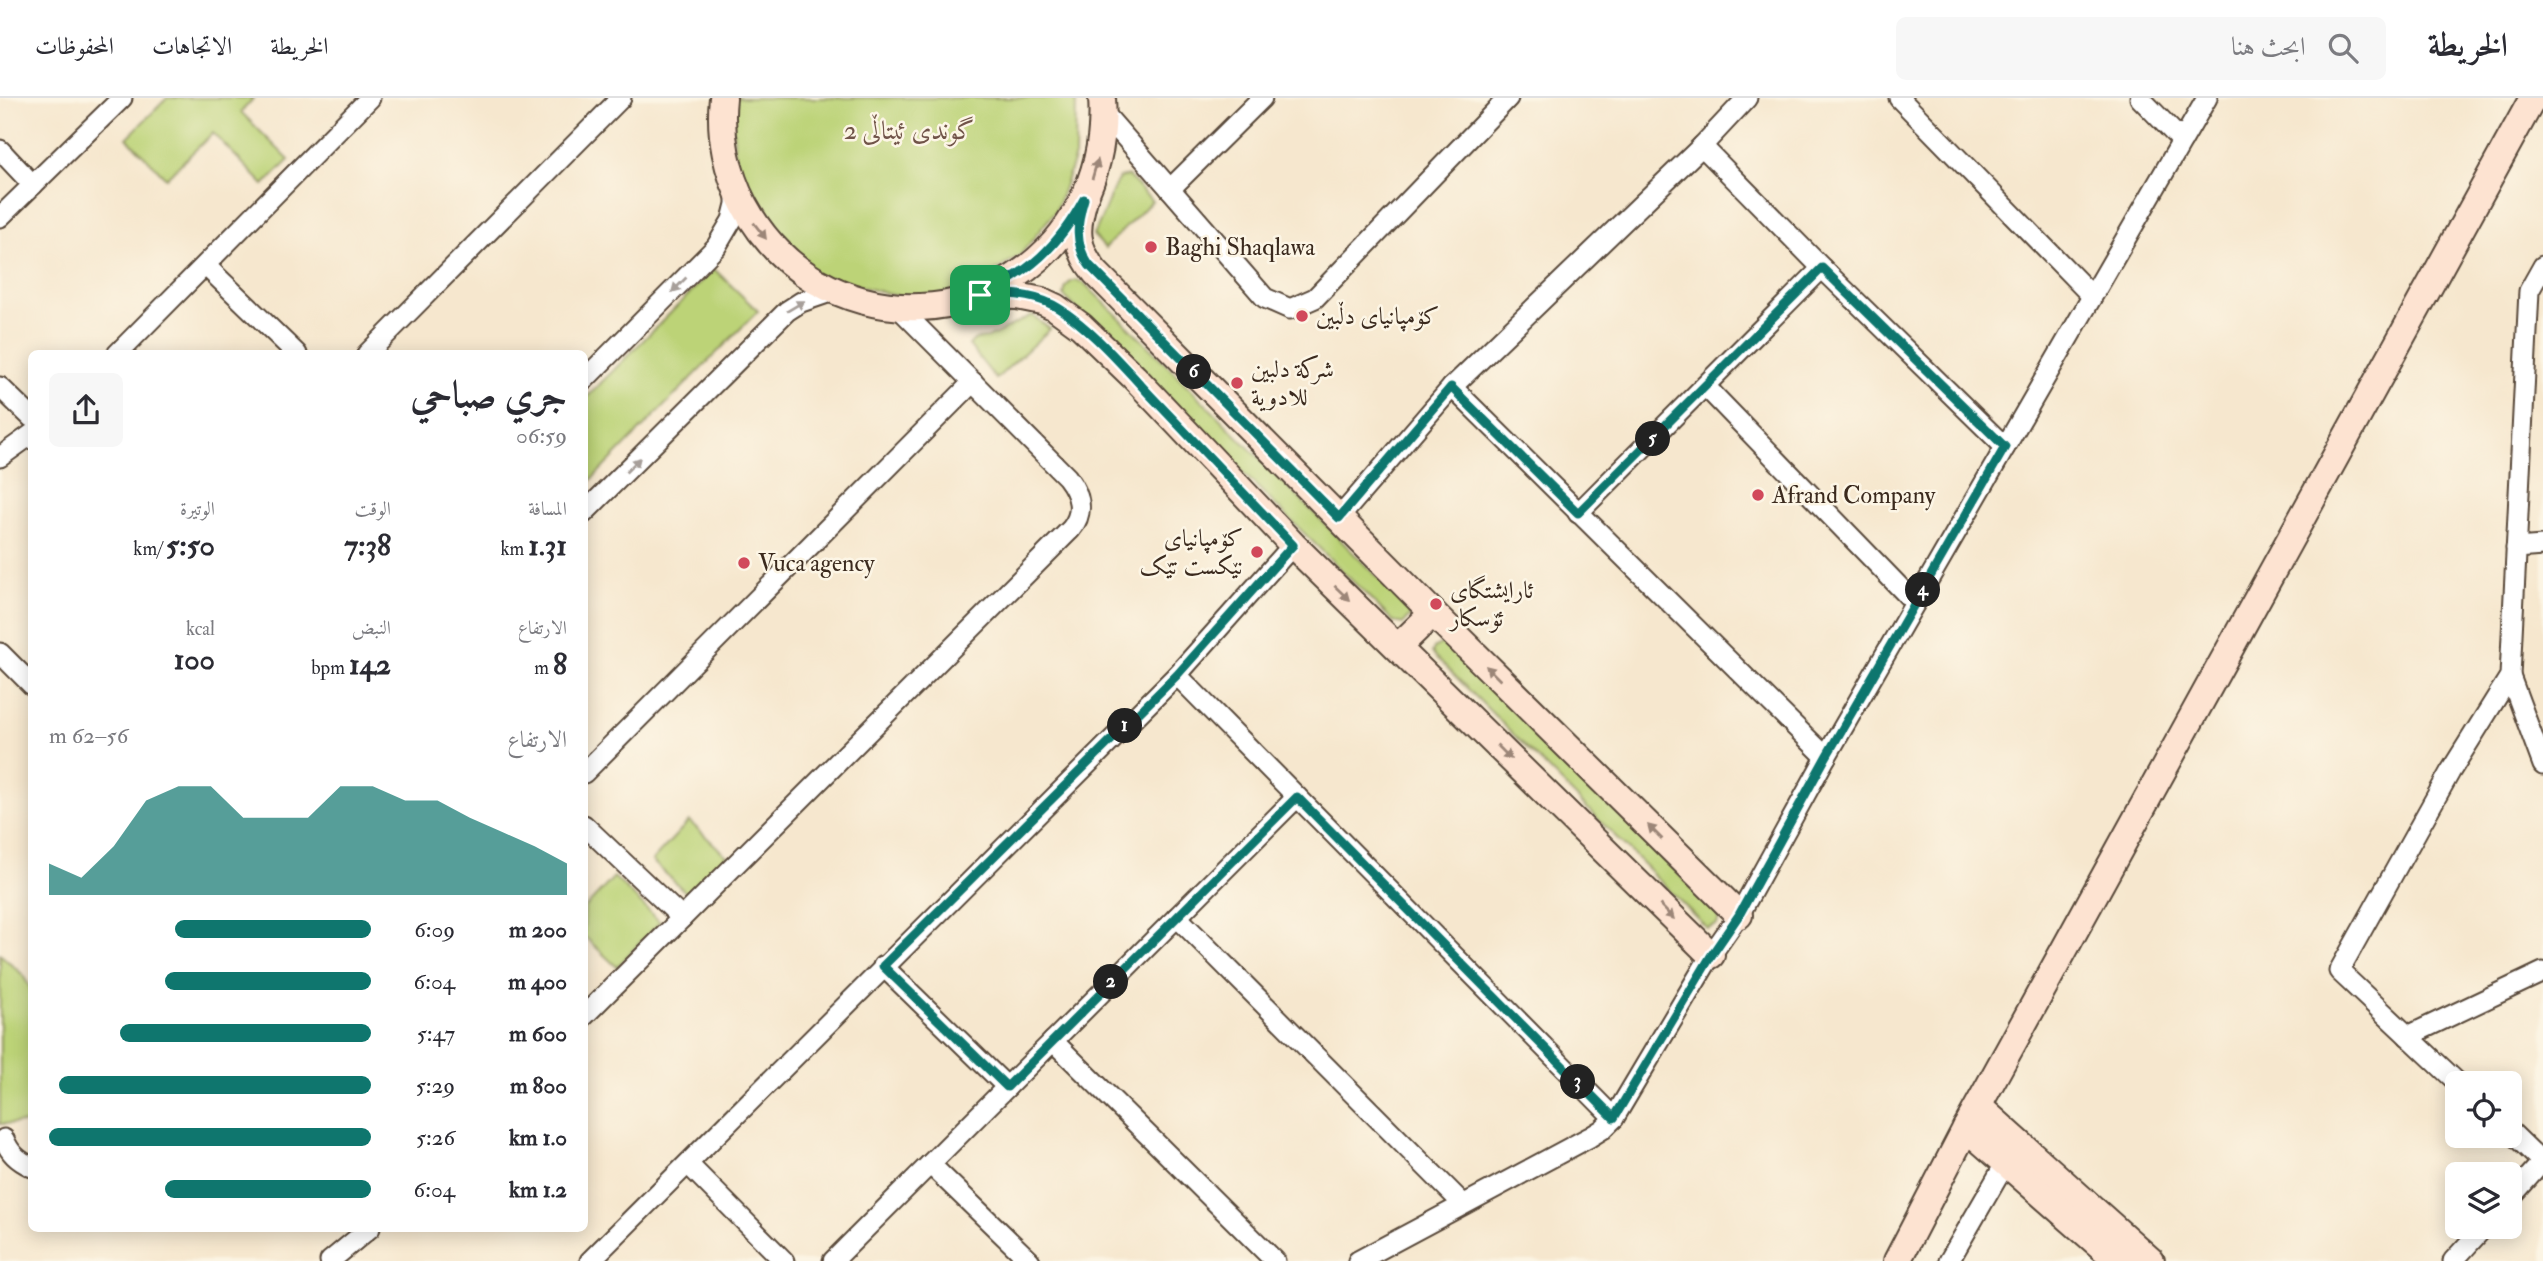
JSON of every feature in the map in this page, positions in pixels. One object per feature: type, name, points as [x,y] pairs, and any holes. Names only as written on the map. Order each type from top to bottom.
[{"type":"street","points":[[0,217],[122,98]]},
{"type":"street","points":[[121,350],[370,98]]},
{"type":"street","points":[[371,350],[621,98]]},
{"type":"street","points":[[723,98],[725,151],[736,188],[752,221],[775,249],[802,273],[833,291],[876,304],[925,307],[980,295],[1022,273],[1041,258],[1058,240],[1084,199]]},
{"type":"street","points":[[1170,189],[1262,98]]},
{"type":"street","points":[[1103,105],[1170,189],[1265,298],[1290,309],[1315,298],[1508,98]]},
{"type":"street","points":[[1339,518],[1451,387],[1702,146],[1747,98]]},
{"type":"street","points":[[1899,98],[2092,296]]},
{"type":"street","points":[[2140,98],[2182,141]]},
{"type":"street","points":[[1358,1261],[1603,1129],[1614,1118],[1711,956],[1739,915],[1826,757],[2207,98]]},
{"type":"street","points":[[1897,1261],[1972,1118],[2533,98]]},
{"type":"street","points":[[1103,105],[1099,157],[1079,221],[1078,240],[1089,265],[1433,613],[1739,915]]},
{"type":"street","points":[[1702,146],[2005,447]]},
{"type":"street","points":[[0,150],[33,185]]},
{"type":"street","points":[[588,376],[716,247],[732,220],[736,188]]},
{"type":"street","points":[[206,266],[293,350]]},
{"type":"street","points":[[2543,266],[2529,291],[2510,676],[2543,765]]},
{"type":"street","points":[[1578,513],[1822,268]]},
{"type":"street","points":[[588,509],[787,312],[801,302],[833,291]]},
{"type":"street","points":[[980,295],[1017,296],[1042,301],[1081,326],[1134,377],[1293,545],[1711,956]]},
{"type":"street","points":[[588,1012],[1074,525],[1080,505],[1072,484],[898,307]]},
{"type":"street","points":[[588,770],[973,382]]},
{"type":"street","points":[[0,387],[28,414]]},
{"type":"street","points":[[1451,387],[1826,757]]},
{"type":"street","points":[[1706,387],[1915,603]]},
{"type":"street","points":[[0,457],[28,437]]},
{"type":"street","points":[[590,1261],[1177,675],[1293,545]]},
{"type":"street","points":[[2516,548],[2543,546]]},
{"type":"street","points":[[1398,647],[1433,613]]},
{"type":"street","points":[[1,657],[28,680]]},
{"type":"street","points":[[1177,675],[1614,1118]]},
{"type":"street","points":[[2445,1071],[2339,971],[2450,772],[2510,676]]},
{"type":"street","points":[[833,1261],[1297,797]]},
{"type":"street","points":[[588,829],[682,918]]},
{"type":"street","points":[[1177,916],[1462,1203]]},
{"type":"street","points":[[883,966],[1007,1087]]},
{"type":"street","points":[[2408,1036],[2543,972]]},
{"type":"street","points":[[1053,1041],[1275,1261]]},
{"type":"street","points":[[1972,1118],[2151,1261]]},
{"type":"street","points":[[4,1139],[10,1152],[28,1165]]},
{"type":"street","points":[[2522,1143],[2542,1161],[2522,1184]]},
{"type":"street","points":[[1949,1261],[2012,1152]]},
{"type":"street","points":[[2012,1152],[2118,1261]]},
{"type":"street","points":[[688,1164],[785,1261]]},
{"type":"street","points":[[930,1164],[1030,1261]]},
{"type":"street","points":[[330,1261],[365,1232]]},
{"type":"street","points":[[2454,1261],[2473,1239]]},
{"type":"green space","points":[[167,98],[254,98],[241,112],[289,160],[264,185],[213,133],[166,178],[127,138]]},
{"type":"green space","points":[[731,98],[1076,98],[1075,156],[1056,210],[1020,255],[972,286],[917,301],[808,273],[737,184]]},
{"type":"green space","points":[[1128,176],[1152,201],[1105,248],[1093,235],[1119,178]]},
{"type":"green space","points":[[714,269],[758,311],[588,483],[588,396]]},
{"type":"green space","points":[[1076,280],[1084,283],[1117,315],[1408,608],[1410,616],[1403,624],[1394,622],[1064,296],[1067,285]]},
{"type":"green space","points":[[1032,315],[1050,329],[996,379],[969,345],[975,339],[988,338]]},
{"type":"green space","points":[[1448,643],[1707,902],[1719,917],[1717,925],[1707,928],[1432,653],[1438,645]]},
{"type":"green space","points":[[689,821],[728,857],[691,897],[652,861]]},
{"type":"green space","points":[[614,877],[660,922],[617,967],[588,940],[588,905]]},
{"type":"green space","points":[[0,954],[22,974],[28,984],[28,1123],[0,1124]]},
{"type":"place","name":"Baghi Shaqlawa","points":[[1151,247]]},
{"type":"place","name":"کۆمپانیای دڵبین","points":[[1302,316]]},
{"type":"place","name":"شركة دلبين للادوية","points":[[1237,383]]},
{"type":"place","name":"Afrand Company","points":[[1758,495]]},
{"type":"place","name":"کۆمپانیای نێکست تێک","points":[[1257,552]]},
{"type":"place","name":"Vuca agency","points":[[744,563]]},
{"type":"place","name":"ئارایشتگای ئۆسکار","points":[[1436,604]]},
{"type":"district","name":"گوندی ئیتاڵی 2","points":[[909,131]]},
{"type":"route","points":[[1084,199],[1078,240],[1089,265],[1339,518],[1451,387],[1578,513],[1822,268],[2005,447],[1826,757],[1739,915],[1711,956],[1614,1118],[1297,797],[1007,1087],[883,966],[1177,675],[1293,545],[1134,377],[1068,315],[1029,297],[980,295],[1022,273],[1041,258],[1058,240],[1084,199]]}]
